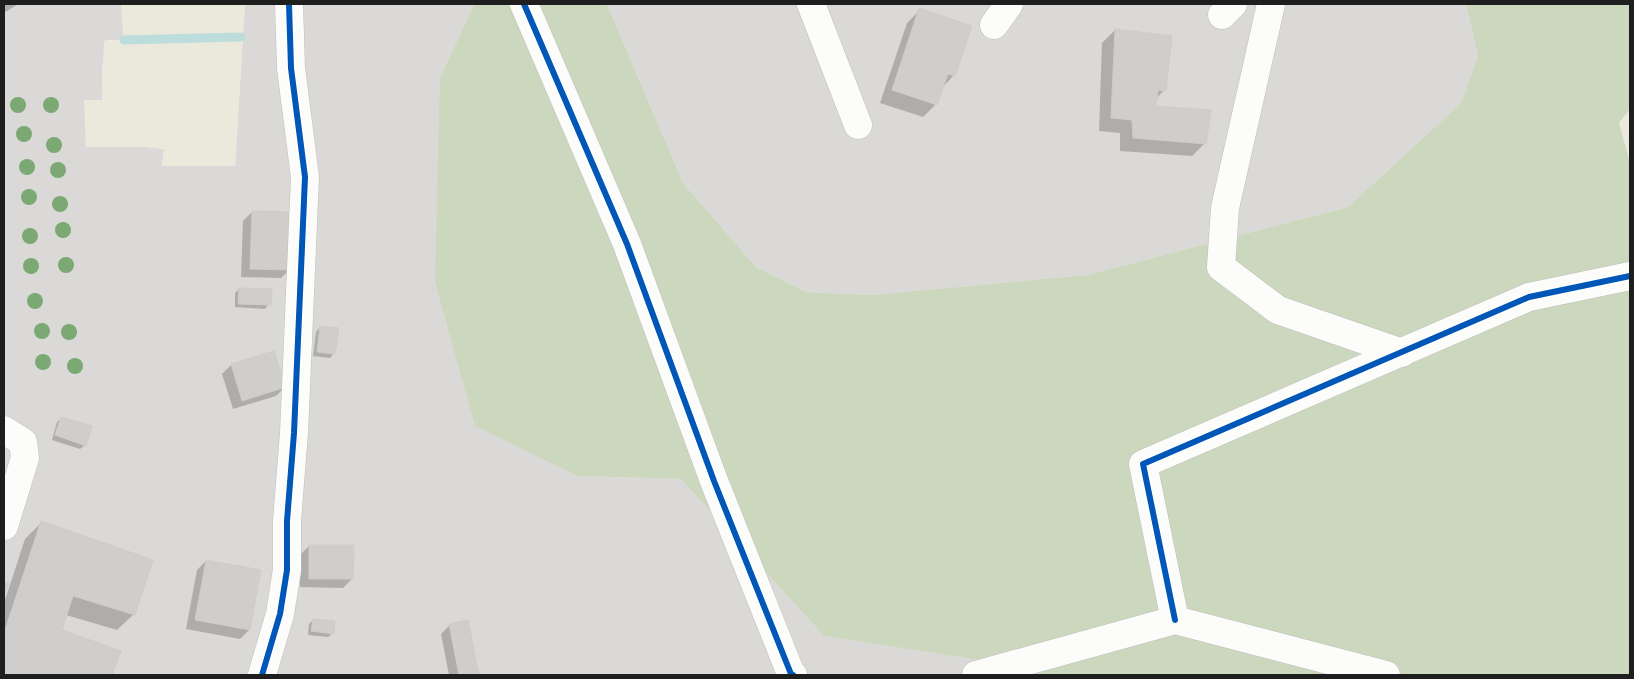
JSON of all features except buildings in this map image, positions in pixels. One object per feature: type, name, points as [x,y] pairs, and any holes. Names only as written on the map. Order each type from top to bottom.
[{"type":"street","points":[[262,675],[280,614],[287,570],[287,521],[294,433],[305,177],[291,68],[289,4]]},
{"type":"street","points":[[524,4],[627,244],[714,481],[793,675]]},
{"type":"street","points":[[810,4],[858,124]]},
{"type":"street","points":[[1271,4],[1224,208],[1221,267],[1278,310],[1402,352]]},
{"type":"street","points":[[1176,620],[1143,464],[1529,297],[1630,276]]},
{"type":"street","points":[[4,430],[23,442],[25,458],[4,526]]},
{"type":"street","points":[[976,675],[1176,620],[1386,675]]},
{"type":"shaded area","points":[[4,4],[121,4],[124,40],[106,40],[102,67],[102,100],[85,100],[86,147],[147,147],[164,149],[162,166],[235,166],[245,4],[474,4],[440,78],[578,476],[681,479],[824,636],[1029,668],[1043,675],[4,675]]},
{"type":"shaded area","points":[[121,4],[245,4],[235,166],[162,166],[164,149],[147,147],[86,147],[84,101],[102,100],[104,41],[124,40]]},
{"type":"shaded area","points":[[607,4],[1466,4],[1478,56],[1461,103],[1348,207],[1087,275],[871,295],[806,292],[756,267],[683,183]]},
{"type":"shaded area","points":[[1630,109],[1630,163],[1619,123]]},
{"type":"green space","points":[[474,4],[607,4],[683,183],[756,267],[806,292],[871,295],[1087,275],[1348,207],[1461,103],[1478,56],[1466,4],[1630,4],[1630,109],[1619,123],[1630,163],[1630,675],[1043,675],[1029,668],[824,636],[681,479],[578,476],[475,426],[435,282],[440,78]]},
{"type":"waterway","points":[[124,40],[241,37]]},
{"type":"cycle path","points":[[262,675],[280,614],[287,570],[287,521],[294,433],[305,177],[291,68],[289,4]]},
{"type":"cycle path","points":[[524,4],[627,244],[714,481],[793,675]]},
{"type":"cycle path","points":[[1175,620],[1143,464],[1529,297],[1630,276]]}]
